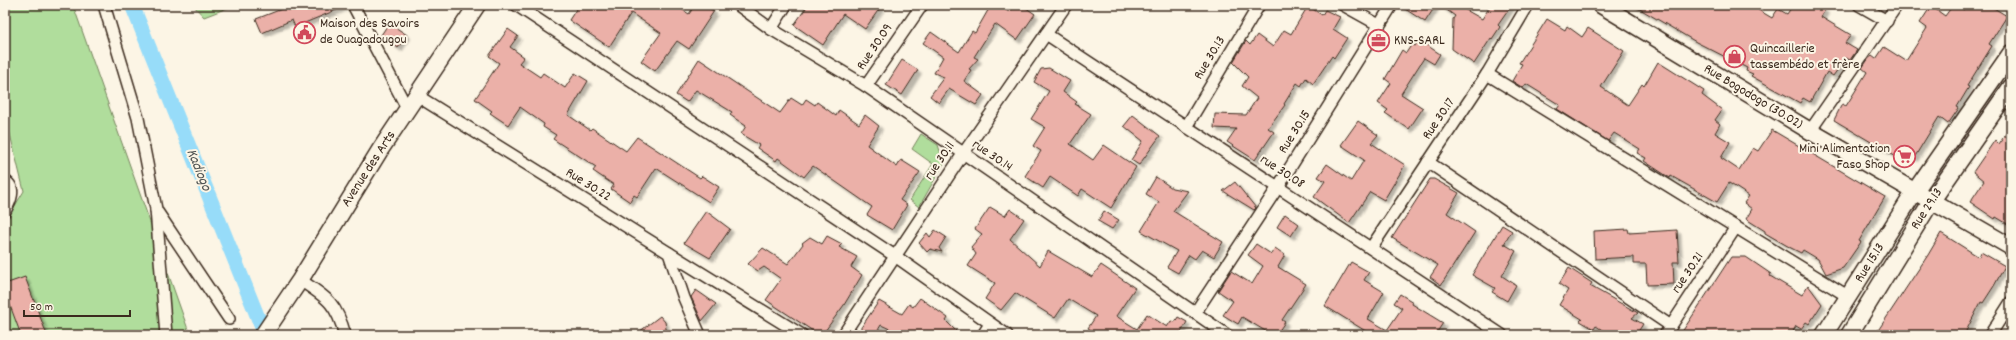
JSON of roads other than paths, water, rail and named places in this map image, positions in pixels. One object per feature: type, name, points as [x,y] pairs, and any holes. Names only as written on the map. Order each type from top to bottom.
[{"type":"street","points":[[104,5],[138,118],[156,209],[166,335]]},
{"type":"street","points":[[353,5],[408,110]]},
{"type":"street","name":"Avenue des Arts","points":[[263,335],[300,280],[380,150],[477,5]]},
{"type":"street","points":[[516,5],[895,256],[1007,335]]},
{"type":"street","name":"rue 30.14","points":[[738,5],[771,29],[866,86],[962,154],[1227,335]]},
{"type":"street","points":[[771,29],[786,5]]},
{"type":"street","name":"Rue 30.09","points":[[866,86],[922,5]]},
{"type":"street","name":"rue 30.11","points":[[843,335],[962,154],[1066,5]]},
{"type":"street","name":"Rue 30.13","points":[[1186,127],[1259,5]]},
{"type":"street","points":[[1343,5],[1379,25]]},
{"type":"street","name":"Rue 30.15","points":[[1195,314],[1278,187],[1392,5]]},
{"type":"street","name":"Rue 30.17","points":[[1371,248],[1487,74],[1528,5]]},
{"type":"street","name":"Rue Bogodogo (30.02)","points":[[1601,5],[1810,131],[2011,247]]},
{"type":"street","points":[[1859,5],[1887,21]]},
{"type":"street","points":[[1810,131],[1897,5]]},
{"type":"street","name":"rue 30.08","points":[[1046,34],[1502,335]]},
{"type":"street","name":"Rue 29.13","points":[[1915,191],[2011,53]]},
{"type":"street","points":[[1487,74],[1849,297]]},
{"type":"street","name":"Rue 29.13","points":[[1849,335],[1931,202],[2011,87]]},
{"type":"street","name":"Rue 30.22","points":[[416,95],[802,335]]},
{"type":"street","points":[[1428,162],[1668,330]]},
{"type":"street","points":[[5,181],[12,190],[11,200],[5,211]]},
{"type":"street","name":"Rue 15.13","points":[[1824,335],[1915,191]]},
{"type":"street","points":[[156,209],[229,319]]},
{"type":"street","name":"rue 30.21","points":[[1668,330],[1736,227]]},
{"type":"street","points":[[669,253],[684,298],[700,335]]},
{"type":"street","points":[[300,280],[334,306],[340,318],[345,335]]},
{"type":"street","points":[[1990,335],[2011,302]]},
{"type":"street","points":[[983,335],[990,324]]},
{"type":"waterway","name":"Kadiogo","points":[[132,5],[265,335]]},
{"type":"place","name":"Maison des Savoirs de Ouagadougou","points":[[304,32]]},
{"type":"place","name":"KNS-SARL","points":[[1379,41]]},
{"type":"place","name":"Quincaillerie tassembédo et frère","points":[[1734,57]]},
{"type":"place","name":"Mini Alimentation Faso Shop","points":[[1905,157]]}]
